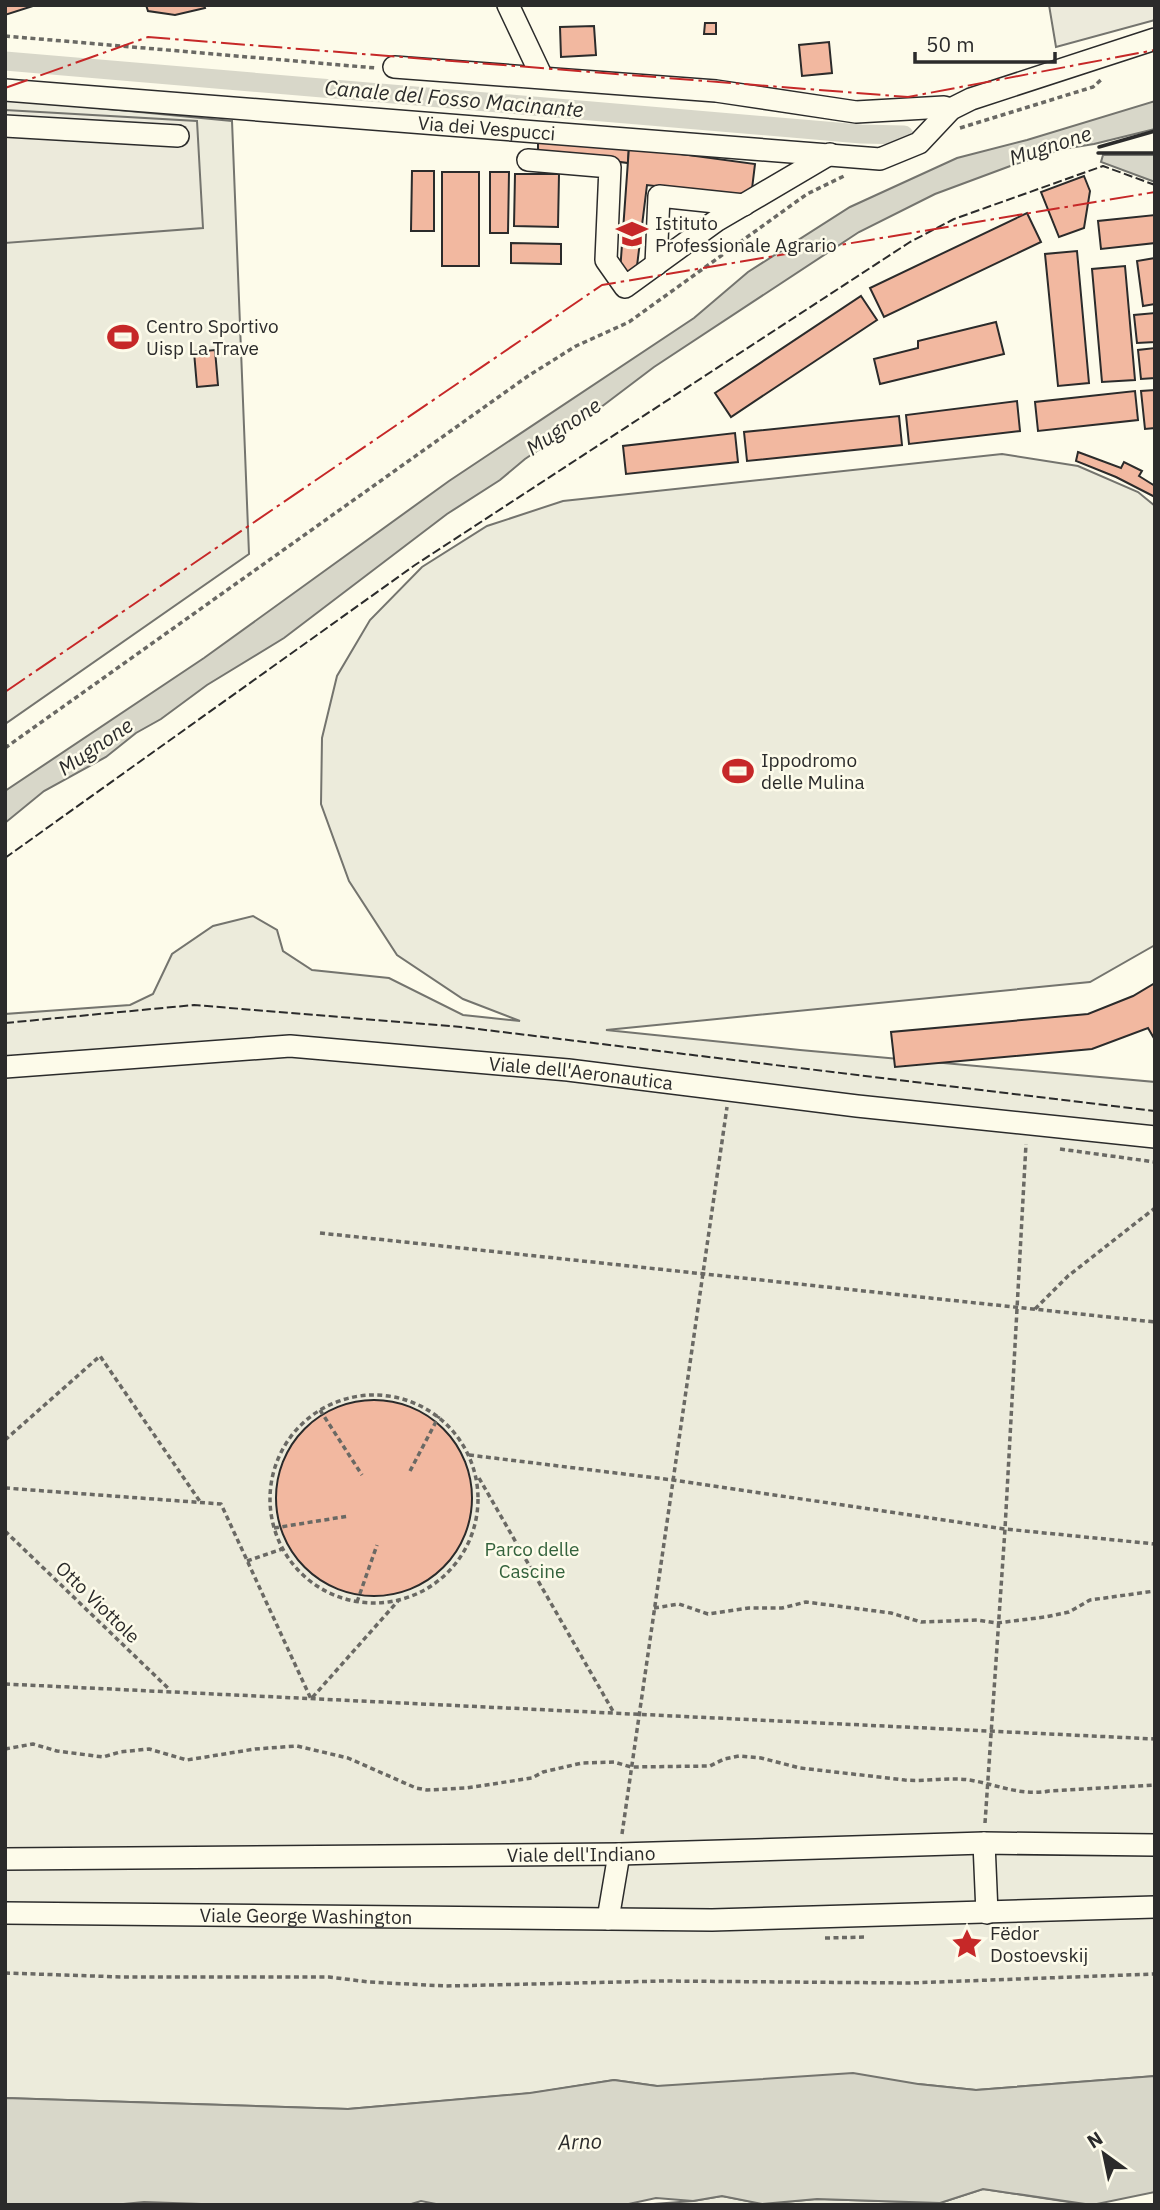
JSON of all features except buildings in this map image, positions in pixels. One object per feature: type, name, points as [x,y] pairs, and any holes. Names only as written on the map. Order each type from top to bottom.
[{"type":"street","points":[[508,5],[542,77]]},
{"type":"street","name":"Via dei Vespucci","points":[[5,90],[880,159],[919,144],[943,118],[971,99],[1155,38]]},
{"type":"street","name":"Via dei Vespucci","points":[[394,66],[716,91],[856,112],[944,107],[943,118]]},
{"type":"street","points":[[5,126],[178,136]]},
{"type":"street","points":[[528,160],[610,167],[606,260],[625,287],[716,221],[830,154]]},
{"type":"street","points":[[656,265],[659,196],[744,205]]},
{"type":"street","name":"Viale dell'Aeronautica","points":[[5,1067],[290,1046],[568,1070],[857,1106],[1155,1137]]},
{"type":"street","points":[[984,1843],[987,1913]]},
{"type":"street","name":"Viale dell'Indiano","points":[[5,1859],[619,1854],[984,1843],[1155,1845]]},
{"type":"street","points":[[608,1919],[619,1854]]},
{"type":"street","name":"Viale George Washington","points":[[5,1913],[712,1920],[1155,1907]]},
{"type":"path","points":[[5,36],[389,69],[394,66]]},
{"type":"path","points":[[943,118],[960,128],[1093,87],[1107,73]]},
{"type":"path","points":[[5,748],[528,376],[576,346],[629,322],[807,194],[844,176]]},
{"type":"path","points":[[619,1854],[727,1105]]},
{"type":"path","points":[[984,1843],[1005,1529],[1026,1144]]},
{"type":"path","points":[[1052,1148],[1155,1162]]},
{"type":"path","points":[[1035,1310],[1068,1276],[1155,1208]]},
{"type":"path","points":[[320,1233],[1155,1322]]},
{"type":"path","points":[[5,1440],[100,1356],[201,1503]]},
{"type":"path","points":[[476,1473],[479,1489],[478,1516],[474,1531],[460,1559],[443,1578],[429,1588],[398,1601],[357,1602],[323,1590],[305,1578],[282,1549],[274,1528],[270,1497],[277,1460],[299,1427],[320,1410],[343,1399],[373,1394],[408,1399],[439,1416],[454,1430],[614,1713]]},
{"type":"path","points":[[320,1410],[362,1475]]},
{"type":"path","points":[[410,1471],[439,1416]]},
{"type":"path","points":[[469,1455],[673,1480],[1005,1529],[1155,1544]]},
{"type":"path","points":[[5,1488],[221,1504],[311,1699]]},
{"type":"path","points":[[274,1528],[349,1516]]},
{"type":"path","name":"Otto Viottole","points":[[5,1531],[172,1692]]},
{"type":"path","points":[[357,1602],[377,1545]]},
{"type":"path","points":[[247,1561],[282,1549]]},
{"type":"path","points":[[654,1608],[679,1604],[708,1614],[749,1608],[782,1608],[806,1602],[891,1613],[921,1622],[977,1620],[997,1623],[1045,1618],[1069,1612],[1090,1600],[1155,1591]]},
{"type":"path","points":[[311,1699],[398,1601]]},
{"type":"path","points":[[5,1684],[1155,1739]]},
{"type":"path","points":[[5,1749],[33,1744],[57,1751],[103,1757],[149,1749],[187,1760],[255,1749],[297,1746],[348,1758],[416,1788],[442,1790],[532,1778],[543,1772],[582,1763],[614,1762],[631,1767],[710,1766],[739,1756],[761,1758],[800,1768],[918,1781],[937,1777],[974,1780],[1033,1794],[1155,1785]]},
{"type":"path","points":[[5,1973],[122,1978],[329,1977],[446,1986],[664,1982],[910,1983],[1155,1974]]},
{"type":"green space","name":"Centro Sportivo Uisp La Trave","points":[[5,99],[232,121],[249,554],[5,724]]},
{"type":"green space","name":"Parco delle Cascine","points":[[1002,454],[1078,466],[1138,492],[1155,506],[1155,945],[1090,982],[606,1030],[1155,1082],[1155,2076],[976,2090],[918,2084],[657,2086],[614,2080],[533,2093],[348,2109],[5,2098],[5,1014],[130,1005],[153,994],[172,954],[213,926],[253,916],[277,930],[283,951],[312,970],[389,978],[463,1015],[520,1021],[463,999],[397,955],[349,881],[321,804],[322,738],[337,676],[370,620],[422,567],[487,526],[563,501]]},
{"type":"green space","points":[[983,2189],[1089,2205],[640,2205],[722,2196],[763,2204],[817,2199],[940,2203]]},
{"type":"shaded area","points":[[1049,5],[1155,5],[1155,20],[1056,47]]},
{"type":"shaded area","points":[[5,110],[197,121],[203,228],[5,243]]},
{"type":"shaded area","points":[[383,1465],[410,1471],[377,1545],[355,1530],[348,1505],[350,1492],[356,1482],[367,1472]]},
{"type":"water","name":"Mugnone","points":[[1155,101],[1155,129],[1063,149],[1013,165],[935,194],[859,232],[654,367],[588,417],[525,459],[500,480],[447,514],[284,638],[207,685],[161,719],[136,733],[106,757],[44,791],[5,823],[5,791],[204,658],[449,481],[694,318],[748,272],[850,207],[957,158]]},
{"type":"water","points":[[1103,155],[1155,155],[1155,182],[1101,162]]},
{"type":"water","name":"Arno","points":[[853,2073],[976,2090],[1155,2076],[1155,2192],[1092,2205],[983,2189],[940,2203],[817,2199],[762,2204],[722,2196],[693,2201],[656,2198],[624,2205],[441,2205],[421,2201],[408,2205],[144,2202],[113,2205],[5,2205],[5,2098],[348,2109],[530,2093],[614,2080],[657,2086]]},
{"type":"waterway","name":"Canale del Fosso Macinante","points":[[5,61],[861,134],[904,135]]},
{"type":"fence","points":[[5,858],[415,565],[910,242],[954,219],[1103,166],[1155,185]]},
{"type":"fence","points":[[5,1023],[194,1005],[461,1027],[1155,1111]]},
{"type":"wall","points":[[1099,147],[1155,131]]},
{"type":"wall","points":[[1098,153],[1155,153]]},
{"type":"power","points":[[5,88],[148,37],[908,97],[1155,50]]},
{"type":"power","points":[[5,692],[602,285],[1155,192]]},
{"type":"place","name":"Istituto Professionale Agrario","points":[[632,234]]},
{"type":"place","name":"Centro Sportivo Uisp La Trave","points":[[123,337]]},
{"type":"place","name":"Ippodromo delle Mulina","points":[[738,771]]},
{"type":"place","name":"Fëdor Dostoevskij","points":[[967,1944]]}]
